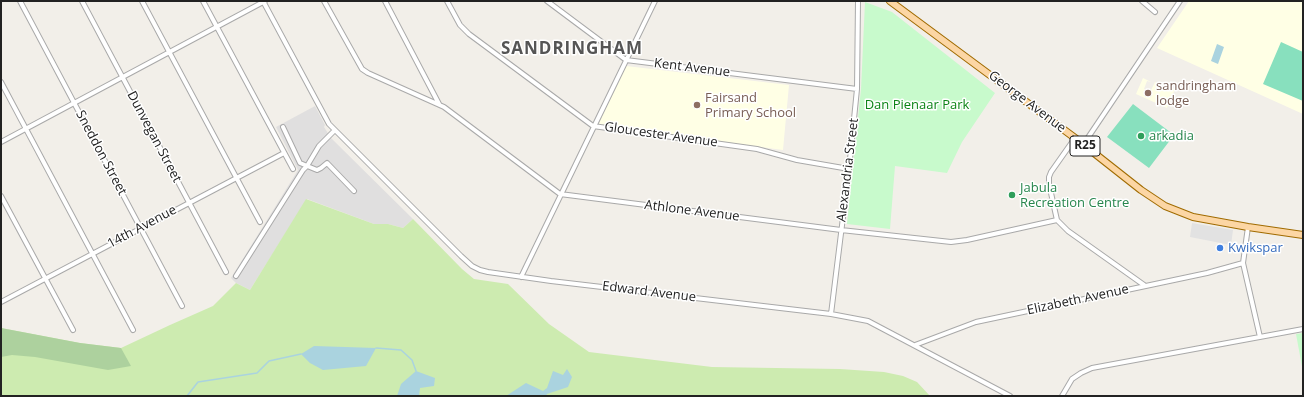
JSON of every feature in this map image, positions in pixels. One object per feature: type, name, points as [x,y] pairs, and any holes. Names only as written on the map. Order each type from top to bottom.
[{"type":"main road","name":"George Avenue","points":[[890,1],[1083,144],[1141,190],[1165,206],[1193,217],[1303,235]]},
{"type":"street","name":"Sneddon Street","points":[[20,1],[182,306]]},
{"type":"street","name":"Dunvegan Street","points":[[82,1],[226,272]]},
{"type":"street","points":[[142,1],[260,222]]},
{"type":"street","points":[[203,1],[293,169]]},
{"type":"street","points":[[1,142],[264,1]]},
{"type":"street","name":"Edward Avenue","points":[[264,1],[329,124],[472,266],[488,272],[521,277],[831,314],[868,321],[1010,396]]},
{"type":"street","name":"Athlone Avenue","points":[[324,1],[362,69],[439,104],[560,194],[841,230],[956,242],[1057,220]]},
{"type":"street","points":[[385,1],[439,104]]},
{"type":"street","name":"Gloucester Avenue","points":[[447,1],[460,25],[469,34],[594,126],[757,149],[797,160],[849,169]]},
{"type":"street","name":"Kent Avenue","points":[[547,1],[626,60],[857,89]]},
{"type":"street","points":[[521,277],[655,1]]},
{"type":"street","name":"Alexandria Street","points":[[831,314],[849,169],[857,89],[858,1]]},
{"type":"street","points":[[1142,1],[1156,12]]},
{"type":"street","points":[[1083,144],[1180,1]]},
{"type":"street","points":[[1,82],[133,330]]},
{"type":"street","points":[[283,127],[300,163],[319,170],[327,163],[354,191]]},
{"type":"street","points":[[236,276],[303,170],[308,166],[319,146],[335,130]]},
{"type":"street","points":[[1075,138],[1049,177],[1049,184],[1057,220],[1068,231],[1144,285]]},
{"type":"street","name":"14th Avenue","points":[[1,302],[284,153]]},
{"type":"street","points":[[1,196],[73,330]]},
{"type":"street","points":[[1248,227],[1243,263],[1260,337]]},
{"type":"street","name":"Elizabeth Avenue","points":[[914,345],[976,322],[1243,263]]},
{"type":"street","points":[[1062,396],[1072,379],[1092,368],[1303,329]]},
{"type":"shaded area","points":[[1189,1],[1303,1],[1303,114],[1157,48]]},
{"type":"shaded area","name":"Fairsand Primary School","points":[[626,66],[789,85],[783,150],[598,125]]},
{"type":"shaded area","name":"sandringham lodge","points":[[1143,78],[1151,82],[1147,81],[1144,89],[1150,92],[1155,82],[1175,89],[1167,108],[1136,94]]},
{"type":"shaded area","points":[[315,106],[325,125],[324,127],[331,138],[413,219],[403,228],[388,224],[374,224],[307,199],[250,290],[236,283],[231,278],[298,170],[276,127]]},
{"type":"shaded area","points":[[1192,223],[1233,230],[1231,245],[1190,237]]},
{"type":"green space","name":"Dan Pienaar Park","points":[[865,2],[892,12],[995,93],[962,142],[947,173],[895,166],[890,229],[847,224],[861,89]]},
{"type":"green space","points":[[1281,42],[1303,52],[1303,101],[1263,84]]},
{"type":"green space","name":"arkadia","points":[[1133,104],[1174,135],[1149,168],[1107,137]]},
{"type":"green space","points":[[306,199],[374,224],[388,224],[403,228],[413,219],[462,269],[474,279],[508,284],[549,324],[589,352],[712,367],[840,369],[884,372],[903,376],[917,382],[930,396],[1,396],[1,328],[80,343],[121,348],[213,306],[236,283],[250,290]]},
{"type":"green space","points":[[1,328],[80,343],[121,348],[131,366],[108,370],[35,357],[12,355],[1,357]]},
{"type":"green space","points":[[1303,333],[1303,372],[1296,334]]},
{"type":"water","points":[[1217,44],[1224,47],[1218,64],[1211,61]]},
{"type":"water","points":[[314,346],[376,348],[366,366],[323,370],[310,363],[301,354]]},
{"type":"water","points":[[567,369],[572,377],[568,387],[547,394],[546,396],[506,396],[526,383],[543,391],[547,388],[553,371],[563,375]]},
{"type":"water","points":[[416,371],[435,378],[434,386],[420,388],[419,396],[397,396],[401,384]]},
{"type":"waterway","points":[[376,348],[401,350],[412,360],[416,371]]},
{"type":"waterway","points":[[187,396],[198,382],[257,373],[269,361],[301,354]]},
{"type":"place","name":"sandringham lodge","points":[[1148,93]]},
{"type":"place","name":"Fairsand Primary School","points":[[697,105]]},
{"type":"place","name":"arkadia","points":[[1141,136]]},
{"type":"place","name":"Jabula Recreation Centre","points":[[1012,195]]},
{"type":"place","name":"Kwikspar","points":[[1220,248]]},
{"type":"district","name":"SANDRINGHAM","points":[[572,49]]}]
